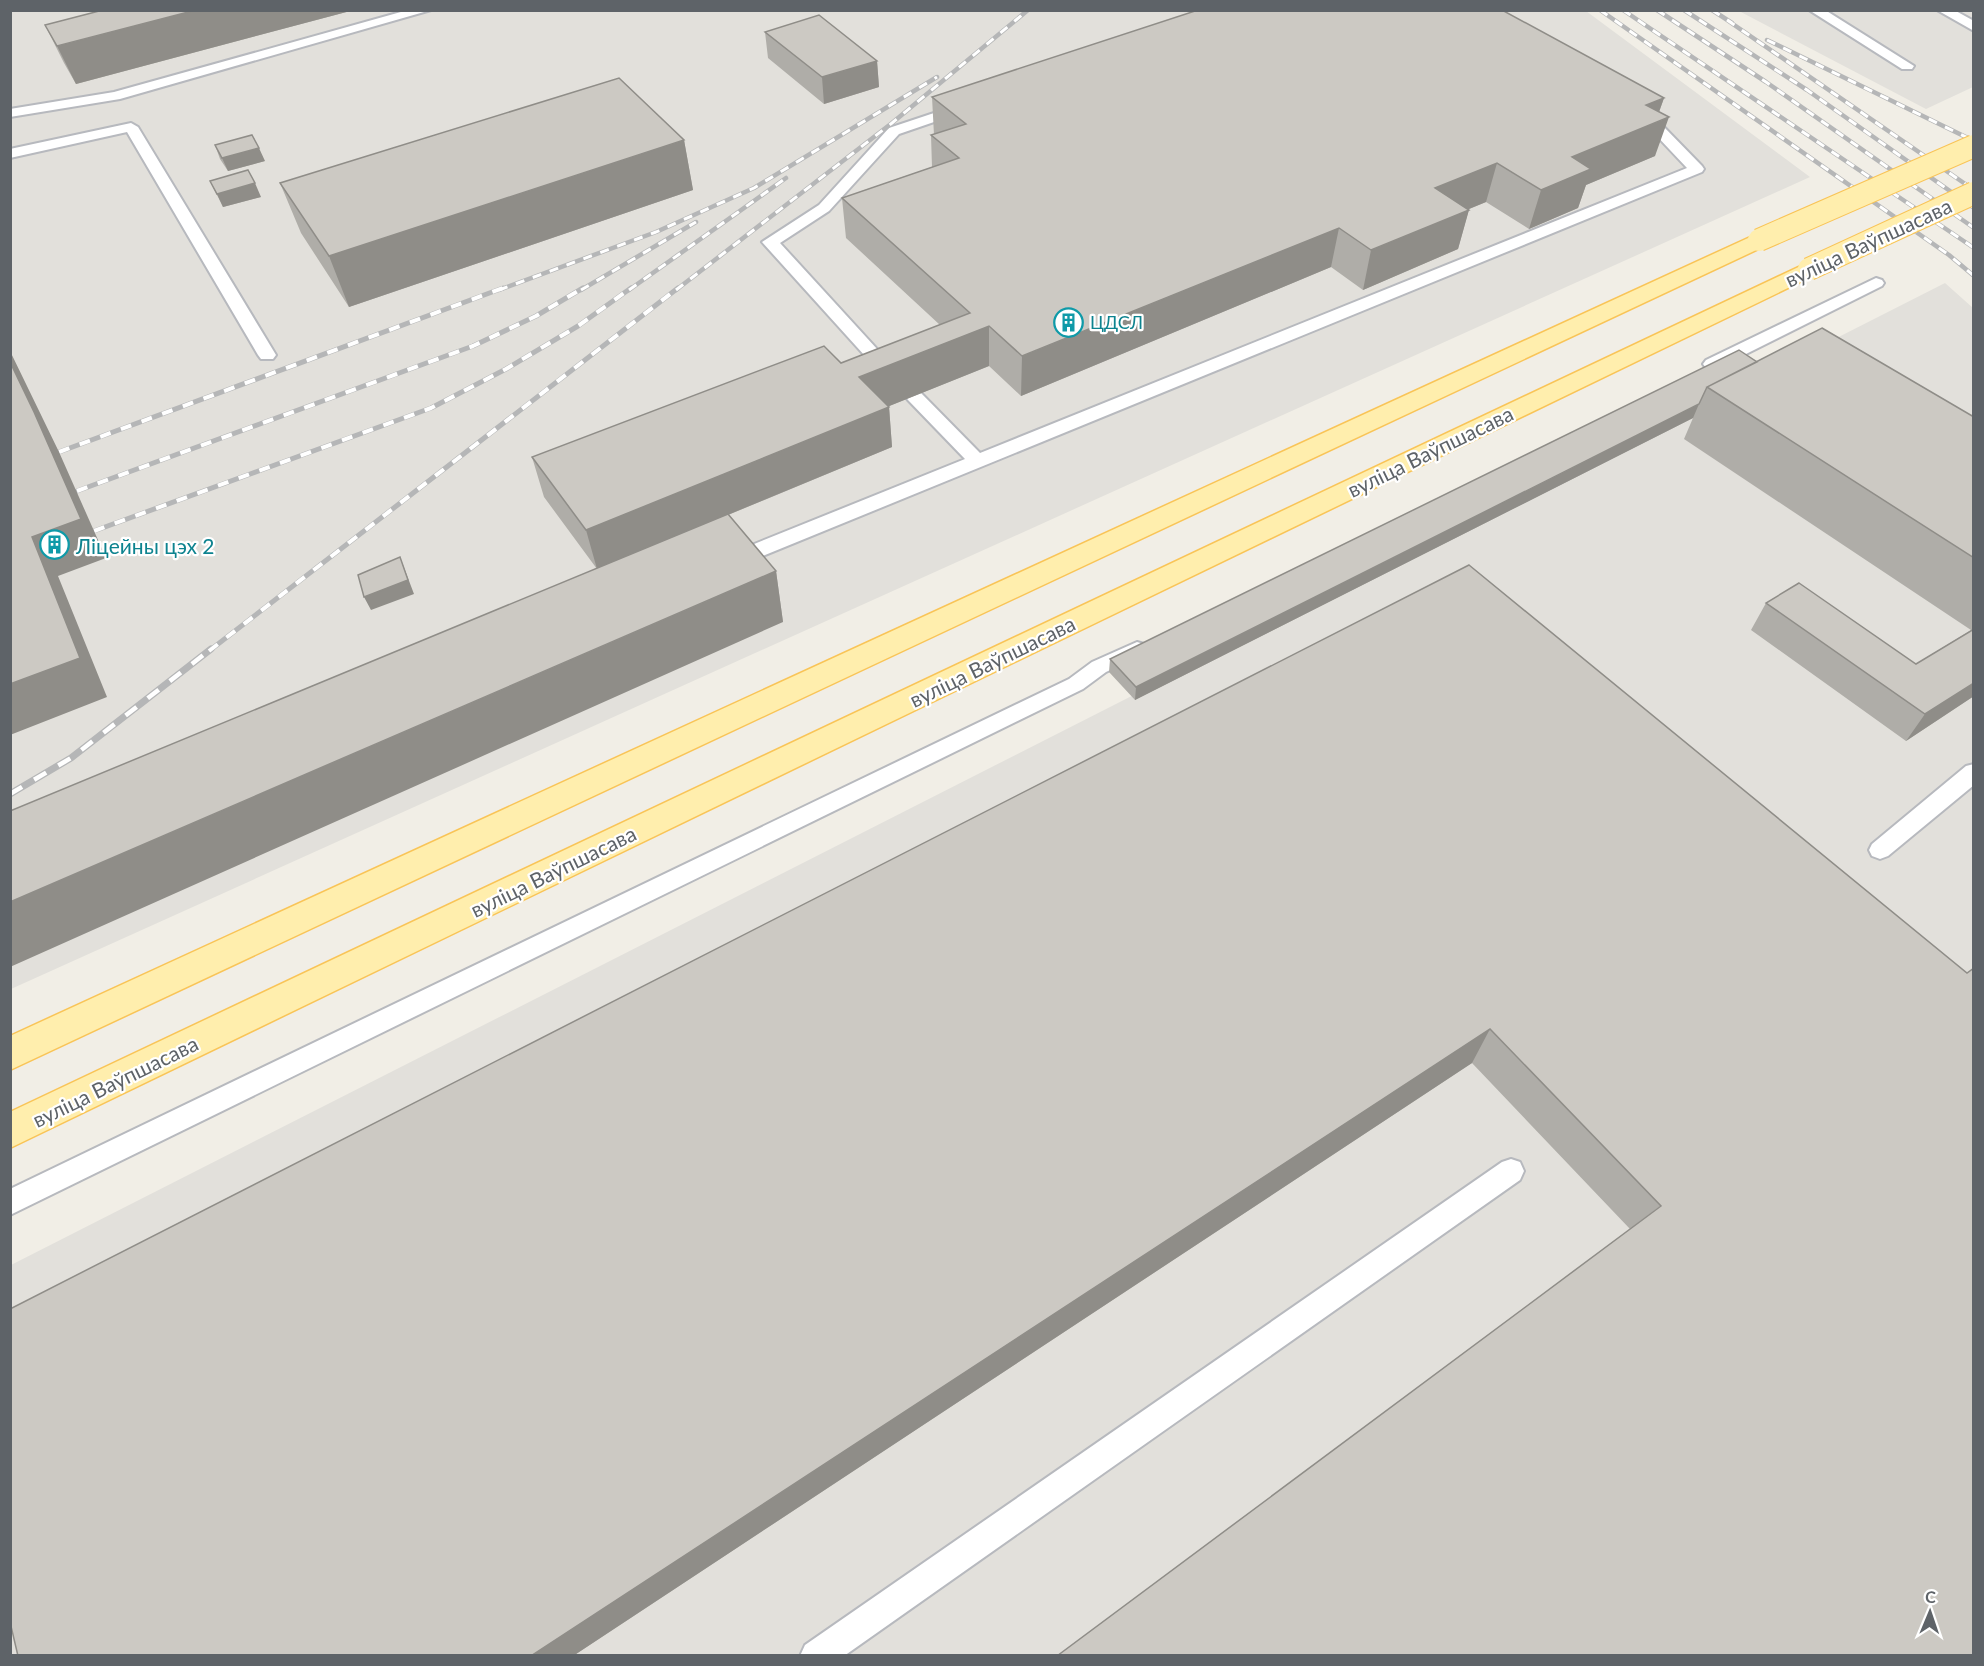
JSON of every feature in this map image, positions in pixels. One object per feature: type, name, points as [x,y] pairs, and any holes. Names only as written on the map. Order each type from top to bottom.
[{"type":"main road","name":"вуліца Ваўпшасава","points":[[10,1054],[1759,240],[1974,146]]},
{"type":"main road","name":"вуліца Ваўпшасава","points":[[10,1131],[1809,269],[1974,193]]},
{"type":"lane","points":[[10,113],[115,96],[425,10]]},
{"type":"lane","points":[[1815,10],[1907,66]]},
{"type":"lane","points":[[1943,10],[1974,27]]},
{"type":"lane","points":[[898,382],[770,242],[824,208],[894,131],[973,104]]},
{"type":"lane","points":[[710,570],[1697,169],[1658,129],[1627,112]]},
{"type":"lane","points":[[10,154],[132,127],[267,355]]},
{"type":"lane","points":[[1695,372],[1876,283]]},
{"type":"lane","points":[[914,396],[977,461]]},
{"type":"lane","points":[[10,1203],[1076,684],[1099,667],[1152,641]]},
{"type":"lane","points":[[1880,850],[1974,772]]},
{"type":"lane","points":[[816,1656],[1511,1171]]},
{"type":"shaded area","points":[[10,11],[1586,11],[1810,177],[11,989]]},
{"type":"shaded area","points":[[1739,11],[1973,11],[1973,87],[1926,109]]},
{"type":"shaded area","points":[[1945,283],[1973,308],[1973,1655],[11,1656],[11,1265]]},
{"type":"building","points":[[103,10],[196,10],[57,46],[45,25]]},
{"type":"building","name":"ЦДСЛ","points":[[1198,10],[1502,10],[1664,98],[1646,105],[1669,117],[1572,157],[1591,169],[1541,190],[1497,163],[1435,188],[1469,210],[1371,250],[1339,228],[1022,356],[989,326],[859,377],[889,407],[586,530],[532,457],[824,346],[841,363],[970,313],[842,198],[959,158],[931,135],[966,124],[932,97]]},
{"type":"building","points":[[819,15],[877,61],[822,77],[765,32]]},
{"type":"building","points":[[619,78],[684,140],[329,256],[280,183]]},
{"type":"building","points":[[252,135],[259,148],[222,158],[215,145]]},
{"type":"building","points":[[248,170],[255,183],[217,194],[210,181]]},
{"type":"building","points":[[1822,328],[1974,417],[1974,558],[1707,387]]},
{"type":"building","points":[[1739,350],[1757,362],[1707,387],[1699,404],[1136,687],[1110,659]]},
{"type":"building","points":[[10,362],[81,519],[32,537],[80,658],[10,684]]},
{"type":"building","points":[[728,514],[776,571],[10,902],[10,811]]},
{"type":"building","points":[[400,557],[408,580],[364,597],[358,575]]},
{"type":"building","points":[[1469,565],[1967,973],[1974,968],[1974,1656],[1057,1656],[1661,1206],[1490,1029],[531,1656],[18,1656],[10,1622],[10,1309]]},
{"type":"building","points":[[1799,583],[1916,664],[1974,629],[1974,683],[1925,714],[1766,603]]},
{"type":"railway","points":[[676,290],[892,123],[1028,10]]},
{"type":"railway","points":[[1600,10],[1949,255],[1974,276]]},
{"type":"railway","points":[[1623,10],[1974,248]]},
{"type":"railway","points":[[1657,10],[1766,82],[1974,228]]},
{"type":"railway","points":[[1684,10],[1807,90],[1974,208]]},
{"type":"railway","points":[[1712,10],[1732,23]]},
{"type":"railway","points":[[1727,20],[1974,190]]},
{"type":"railway","points":[[1767,40],[1974,141]]},
{"type":"railway","points":[[499,290],[656,232],[754,188],[937,77]]},
{"type":"railway","points":[[629,290],[786,178]]},
{"type":"railway","points":[[581,290],[696,222]]},
{"type":"railway","points":[[59,452],[503,288]]},
{"type":"railway","points":[[77,491],[473,346],[536,316],[583,288]]},
{"type":"railway","points":[[94,531],[431,408],[506,369],[578,326],[631,288]]},
{"type":"railway","points":[[209,651],[678,288]]},
{"type":"railway","points":[[10,794],[71,758],[211,649]]},
{"type":"place","name":"ЦДСЛ","points":[[1069,322]]},
{"type":"place","name":"Ліцейны цэх 2","points":[[55,545]]}]
